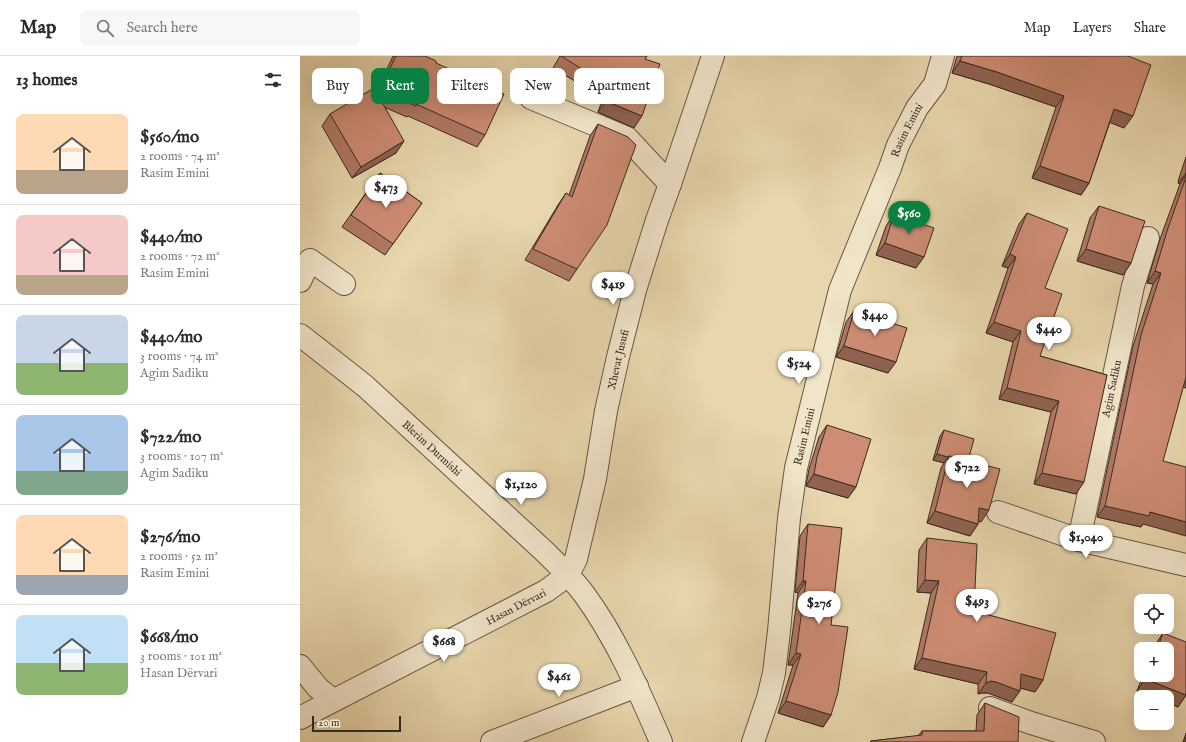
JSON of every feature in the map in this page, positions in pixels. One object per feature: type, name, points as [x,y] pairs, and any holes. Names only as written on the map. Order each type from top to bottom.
[{"type":"street","name":"Xhevat Jusufi","points":[[568,575],[576,559],[595,479],[606,411],[635,290],[657,220],[713,56]]},
{"type":"street","name":"Rasim Emini","points":[[753,742],[768,698],[774,673],[780,631],[789,518],[796,468],[840,290],[898,145],[917,108],[935,84],[942,56]]},
{"type":"street","points":[[545,104],[627,138],[670,184]]},
{"type":"street","name":"Agim Sadiku","points":[[1079,540],[1133,286],[1148,238]]},
{"type":"street","points":[[300,282],[310,260],[344,284]]},
{"type":"street","name":"Blerim Durmishi","points":[[300,335],[365,386],[544,551],[584,593],[613,639],[637,686],[661,742]]},
{"type":"street","points":[[998,512],[1079,540],[1186,565]]},
{"type":"street","name":"Hasan Dërvari","points":[[300,718],[546,591],[568,575]]},
{"type":"street","points":[[300,666],[318,688],[333,700]]},
{"type":"street","points":[[492,742],[637,686]]},
{"type":"street","points":[[984,706],[1031,723],[1094,742]]},
{"type":"building","points":[[396,56],[425,56],[447,68],[437,68],[437,104],[499,104],[485,135],[416,104],[429,104],[429,68],[390,68]]},
{"type":"building","points":[[561,56],[647,56],[645,59],[660,64],[659,68],[580,68]]},
{"type":"building","points":[[962,56],[1128,56],[1151,65],[1133,116],[1114,109],[1089,183],[1040,166],[1064,96],[997,72],[960,61]]},
{"type":"building","points":[[371,90],[371,104],[383,104],[404,141],[361,167],[330,114],[347,104],[363,104],[363,94]]},
{"type":"building","points":[[613,104],[646,104],[642,116]]},
{"type":"building","points":[[598,124],[628,137],[636,145],[607,225],[577,269],[533,249],[566,193],[572,197]]},
{"type":"building","points":[[380,173],[422,203],[393,244],[351,215]]},
{"type":"building","points":[[1186,177],[1186,377],[1163,461],[1186,467],[1186,522],[1150,512],[1149,516],[1105,506],[1141,335],[1161,273],[1155,271]]},
{"type":"building","points":[[1099,206],[1145,221],[1131,263],[1086,249]]},
{"type":"building","points":[[1027,213],[1068,229],[1045,288],[1062,294],[1040,356],[1107,375],[1084,482],[1042,473],[1059,401],[1007,388],[1021,331],[994,322],[1016,257],[1010,254]]},
{"type":"building","points":[[894,214],[934,228],[924,257],[885,243]]},
{"type":"building","points":[[854,311],[907,328],[896,362],[844,346]]},
{"type":"building","points":[[827,425],[871,439],[856,487],[814,474],[817,457]]},
{"type":"building","points":[[944,430],[974,439],[968,461],[937,454]]},
{"type":"building","points":[[949,456],[1000,469],[989,510],[979,508],[978,524],[935,511]]},
{"type":"building","points":[[808,524],[842,528],[831,625],[848,627],[838,692],[831,715],[786,701],[801,654],[796,653],[806,581],[803,581]]},
{"type":"building","points":[[927,538],[977,544],[974,611],[1056,633],[1043,680],[1021,674],[1020,691],[996,682],[991,681],[986,683],[987,672],[922,658],[939,581],[925,580]]},
{"type":"building","points":[[1163,634],[1166,634],[1186,642],[1186,695],[1153,682],[1174,682],[1174,642],[1160,642]]},
{"type":"building","points":[[985,703],[1019,717],[1018,742],[871,742],[922,735],[922,731],[984,731]]}]
